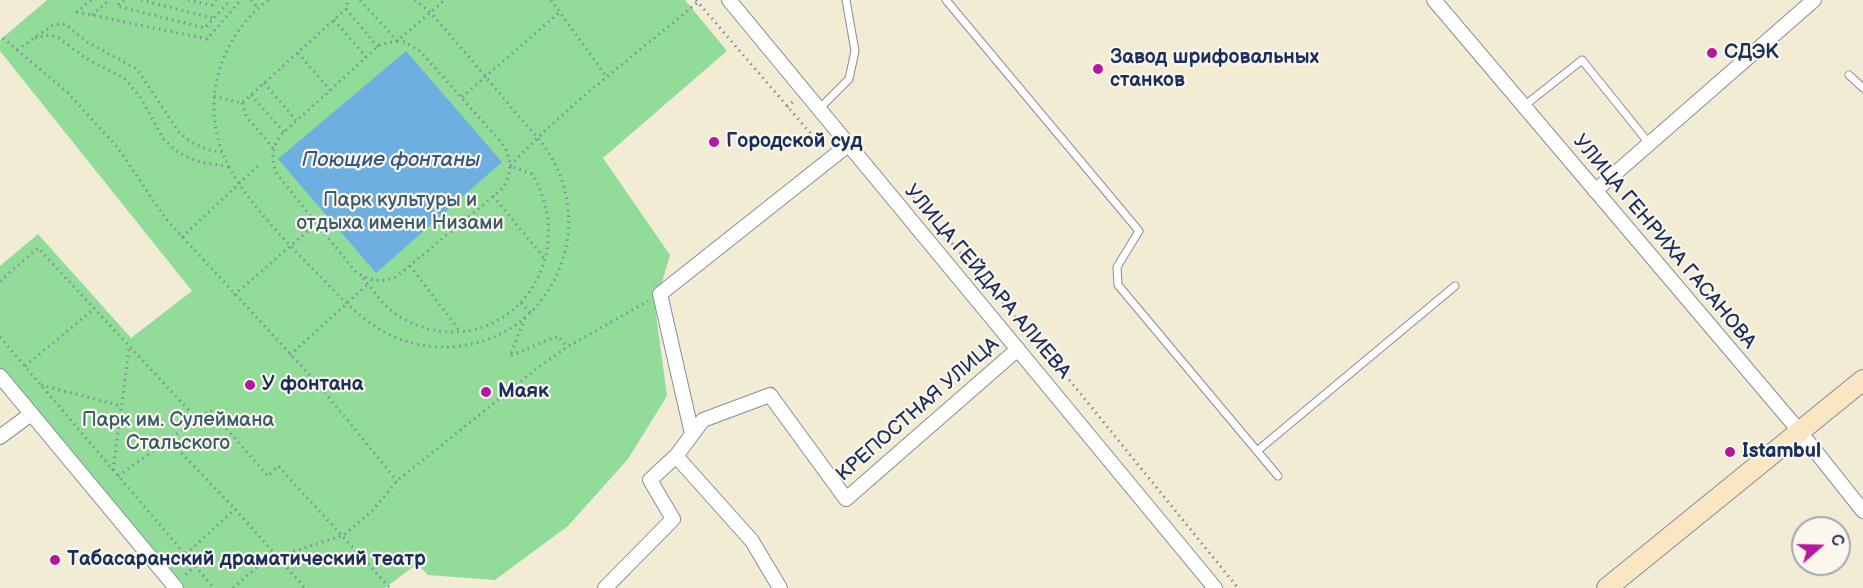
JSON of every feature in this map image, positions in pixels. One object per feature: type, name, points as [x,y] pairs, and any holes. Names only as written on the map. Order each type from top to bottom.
[{"type":"street","name":"УЛИЦА ГЕЙДАРА АЛИЕВА","points":[[729,0],[1215,588]]},
{"type":"street","name":"УЛИЦА ГЕНРИХА ГАСАНОВА","points":[[1434,0],[1801,433],[1863,511]]},
{"type":"street","points":[[1595,191],[1648,142],[1814,0]]},
{"type":"street","points":[[692,434],[660,294],[848,145]]},
{"type":"street","name":"КРЕПОСТНАЯ УЛИЦА","points":[[605,588],[673,519],[650,480],[676,456],[703,420],[770,395],[846,499],[1018,350]]},
{"type":"street","points":[[0,376],[175,586]]},
{"type":"street","points":[[1607,588],[1801,433],[1863,380]]},
{"type":"street","points":[[0,437],[31,414]]},
{"type":"street","points":[[676,456],[752,541],[780,588]]},
{"type":"lane","points":[[819,109],[849,79],[855,51],[846,0]]},
{"type":"lane","points":[[946,0],[1139,231],[1117,267],[1118,285],[1278,476]]},
{"type":"lane","points":[[1524,106],[1582,60],[1648,142]]},
{"type":"lane","points":[[1849,75],[1863,88]]},
{"type":"lane","points":[[1257,451],[1455,286]]},
{"type":"path","points":[[91,0],[77,12],[207,39],[241,0]]},
{"type":"path","points":[[92,15],[109,0]]},
{"type":"path","points":[[124,0],[117,6],[205,28],[230,0]]},
{"type":"path","points":[[141,0],[213,18]]},
{"type":"path","points":[[189,0],[212,5],[216,0]]},
{"type":"path","points":[[251,0],[258,8]]},
{"type":"path","points":[[268,0],[241,26],[227,47],[216,79],[214,96],[216,133],[229,167],[239,183],[290,246],[346,303],[386,333],[402,340],[436,347],[470,345],[487,340],[531,313],[559,273],[569,225],[561,177],[555,162],[486,76],[430,12],[415,0]]},
{"type":"path","points":[[242,103],[346,9],[348,0]]},
{"type":"path","points":[[360,0],[397,41],[405,42],[420,51],[506,149],[510,166],[506,183],[493,196],[410,265],[388,280],[370,280],[362,276]]},
{"type":"path","points":[[445,0],[397,41],[378,47],[284,132],[273,148],[273,166],[277,174],[384,304],[409,321],[438,330],[460,331],[496,320],[521,303],[538,280],[546,260],[550,226],[545,199],[532,174],[510,166]]},
{"type":"path","points":[[551,0],[606,76]]},
{"type":"path","points":[[510,166],[537,138],[606,76],[697,1],[831,158]]},
{"type":"path","points":[[346,9],[378,47]]},
{"type":"path","points":[[462,98],[561,11]]},
{"type":"path","points":[[334,20],[366,57]]},
{"type":"path","points":[[17,50],[53,24],[65,24],[87,42],[137,69],[175,126],[188,140],[201,147],[222,152]]},
{"type":"path","points":[[33,39],[50,35],[59,38],[87,59],[124,78],[141,98],[164,140],[179,153],[196,161],[229,167]]},
{"type":"path","points":[[3,38],[68,93],[118,148],[166,219],[318,384],[398,481]]},
{"type":"path","points":[[298,53],[330,90]]},
{"type":"path","points":[[264,83],[296,121]]},
{"type":"path","points":[[787,107],[804,91]]},
{"type":"path","points":[[251,95],[284,132]]},
{"type":"path","points":[[214,96],[242,103]]},
{"type":"path","points":[[242,103],[246,116],[273,148]]},
{"type":"path","points":[[182,237],[259,165]]},
{"type":"path","points":[[904,187],[1071,382],[1238,588]]},
{"type":"path","points":[[493,196],[546,260]]},
{"type":"path","points":[[234,295],[317,223]]},
{"type":"path","points":[[0,281],[38,248],[197,419]]},
{"type":"path","points":[[410,265],[460,331]]},
{"type":"path","points":[[290,355],[368,284]]},
{"type":"path","points":[[233,588],[264,561],[311,548],[344,535],[372,510],[398,481],[567,346],[660,294]]},
{"type":"path","points":[[521,303],[531,313]]},
{"type":"path","points":[[25,366],[94,309]]},
{"type":"path","points":[[526,316],[510,356],[558,336],[567,346]]},
{"type":"path","points":[[0,337],[213,588]]},
{"type":"path","points":[[113,470],[129,348]]},
{"type":"path","points":[[41,386],[121,406]]},
{"type":"path","points":[[118,476],[210,410],[268,476],[278,466],[344,535],[390,588]]},
{"type":"path","points":[[169,440],[236,509],[305,588]]},
{"type":"path","points":[[185,555],[236,509]]},
{"type":"path","points":[[175,586],[195,566]]},
{"type":"green space","name":"Парк культуры и отдыха имени Низами","points":[[47,0],[685,0],[727,51],[603,158],[670,255],[655,307],[667,396],[628,459],[568,526],[495,580],[428,575],[417,564],[385,588],[176,588],[0,375],[0,266],[38,234],[131,338],[192,291],[0,51],[0,40]]},
{"type":"water","name":"Поющие фонтаны","points":[[406,51],[502,162],[376,273],[278,159]]},
{"type":"place","name":"СДЭК","points":[[1712,53]]},
{"type":"place","name":"Завод шрифовальных станков","points":[[1098,69]]},
{"type":"place","name":"Городской суд","points":[[714,142]]},
{"type":"place","name":"У фонтана","points":[[250,385]]},
{"type":"place","name":"Маяк","points":[[486,392]]},
{"type":"place","name":"Istambul","points":[[1730,452]]},
{"type":"place","name":"Табасаранский драматический театр","points":[[55,560]]},
{"type":"park label","name":"Парк им. Сулеймана Стальского","points":[[178,432]]}]
